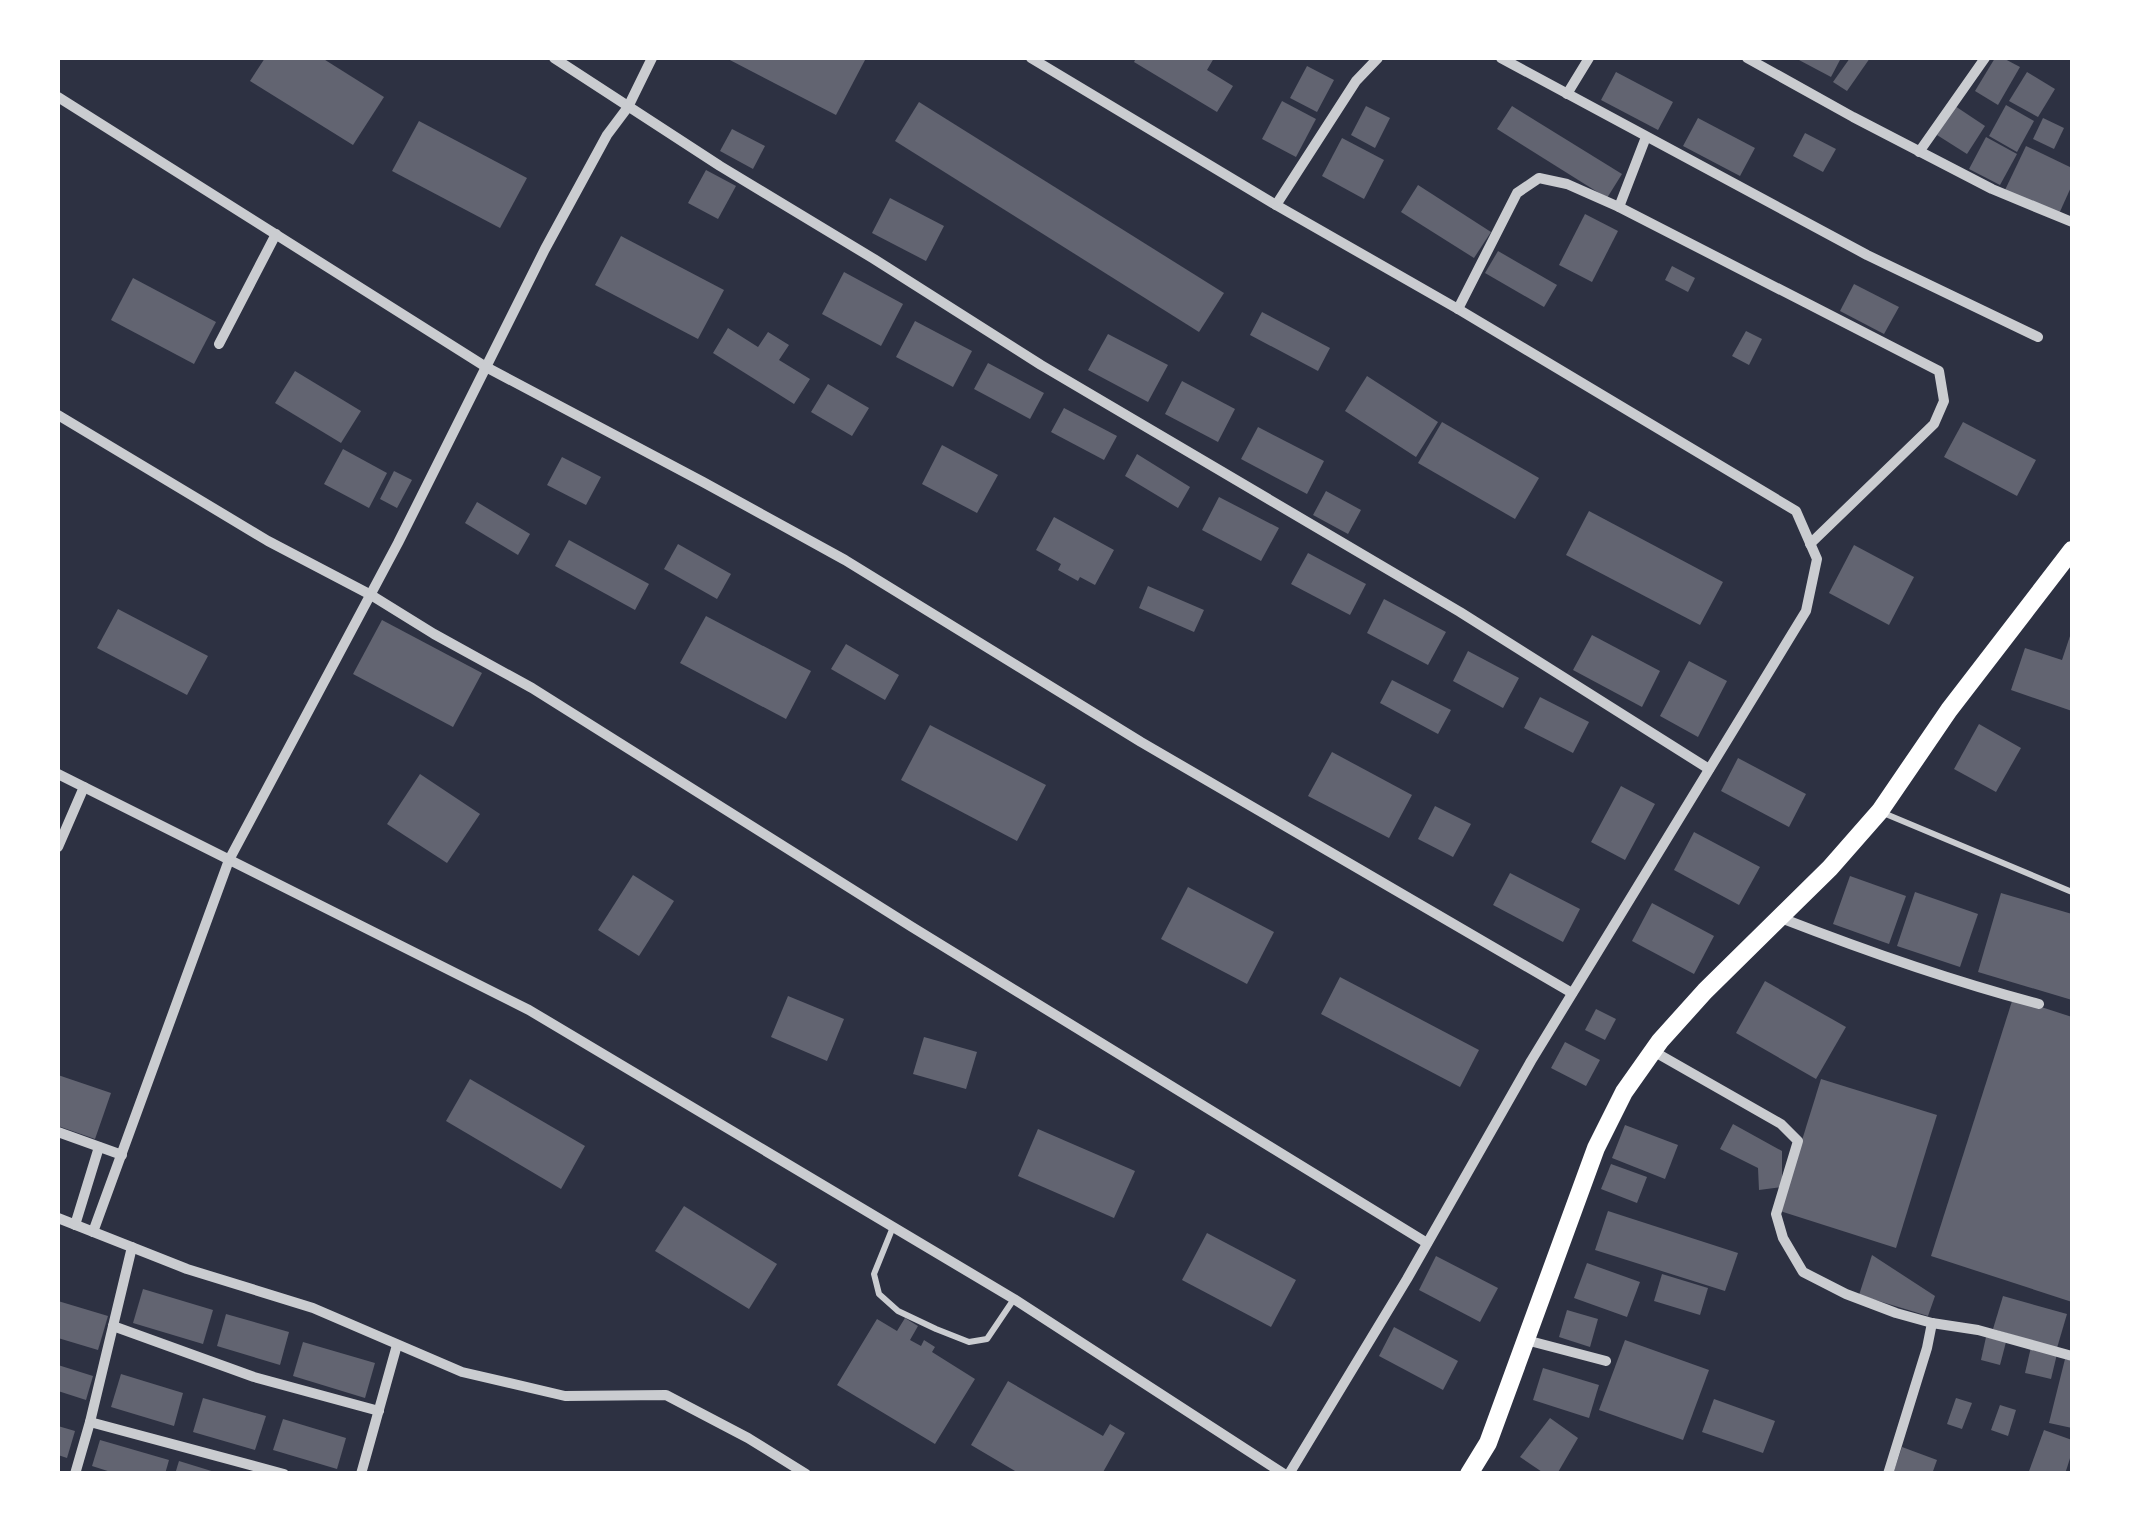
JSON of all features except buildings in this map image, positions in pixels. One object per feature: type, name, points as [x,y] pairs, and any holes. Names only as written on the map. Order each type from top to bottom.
[{"type":"main road","points":[[1470,1474],[1488,1443],[1596,1148],[1624,1092],[1705,990],[1830,868],[1880,811],[1950,710],[2072,550]]},
{"type":"street","points":[[554,58],[1041,366],[1460,612],[1710,769]]},
{"type":"street","points":[[94,1232],[229,860],[371,595],[572,200],[652,58]]},
{"type":"street","points":[[58,774],[530,1010],[1014,1299],[1287,1474],[1572,994],[1806,611],[1817,560],[1796,512],[1031,58]]},
{"type":"street","points":[[1276,205],[1356,81],[1378,58]]},
{"type":"street","points":[[1501,58],[1867,255],[2038,337]]},
{"type":"street","points":[[1567,94],[1590,58]]},
{"type":"street","points":[[1748,58],[1918,152],[1992,189],[2072,222]]},
{"type":"street","points":[[1918,152],[1985,58]]},
{"type":"street","points":[[58,97],[486,366],[846,560],[1141,742],[1572,994]]},
{"type":"street","points":[[1619,208],[1646,137]]},
{"type":"street","points":[[1458,310],[1517,193],[1540,178],[1566,184],[1619,208],[1939,370],[1944,401],[1934,424],[1810,544]]},
{"type":"street","points":[[219,344],[276,234]]},
{"type":"street","points":[[58,415],[268,541],[532,688],[1427,1243]]},
{"type":"street","points":[[58,846],[84,787]]},
{"type":"street","points":[[1781,918],[1868,952],[2039,1004]]},
{"type":"street","points":[[1653,1052],[1781,1124],[1798,1141],[1776,1214],[1782,1238],[1803,1272],[1870,1304],[2072,1356]]},
{"type":"street","points":[[58,1132],[122,1155]]},
{"type":"street","points":[[75,1225],[100,1147]]},
{"type":"street","points":[[58,1218],[187,1269],[313,1308],[462,1372],[566,1396],[666,1396],[748,1438],[806,1474]]},
{"type":"street","points":[[75,1474],[132,1247]]},
{"type":"street","points":[[1888,1474],[1932,1323]]},
{"type":"street","points":[[113,1326],[254,1377],[379,1410]]},
{"type":"street","points":[[1526,1340],[1606,1361]]},
{"type":"street","points":[[361,1474],[397,1344]]},
{"type":"street","points":[[90,1422],[284,1474]]},
{"type":"lane","points":[[1880,811],[2072,892]]},
{"type":"lane","points":[[893,1227],[874,1274],[879,1294],[898,1310],[970,1342],[987,1339],[1014,1299]]}]
